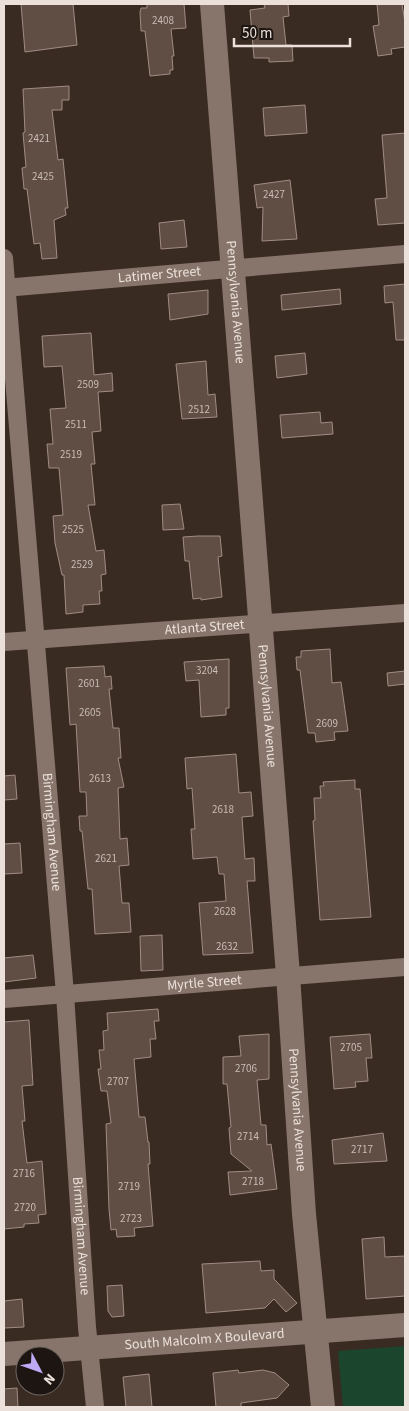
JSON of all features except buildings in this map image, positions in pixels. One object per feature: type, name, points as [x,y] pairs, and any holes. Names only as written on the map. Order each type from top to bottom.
[{"type":"street","name":"Pennsylvania Avenue","points":[[212,4],[231,269],[288,975],[304,1214],[323,1407]]},
{"type":"street","name":"Latimer Street","points":[[5,288],[405,254]]},
{"type":"street","name":"Birmingham Avenue","points":[[4,258],[65,994],[95,1407]]},
{"type":"street","name":"Atlanta Street","points":[[4,642],[405,613]]},
{"type":"street","name":"Myrtle Street","points":[[4,999],[405,967]]},
{"type":"street","name":"South Malcolm X Boulevard","points":[[4,1354],[405,1325]]},
{"type":"green space","points":[[405,1346],[405,1407],[343,1407],[338,1351]]}]
